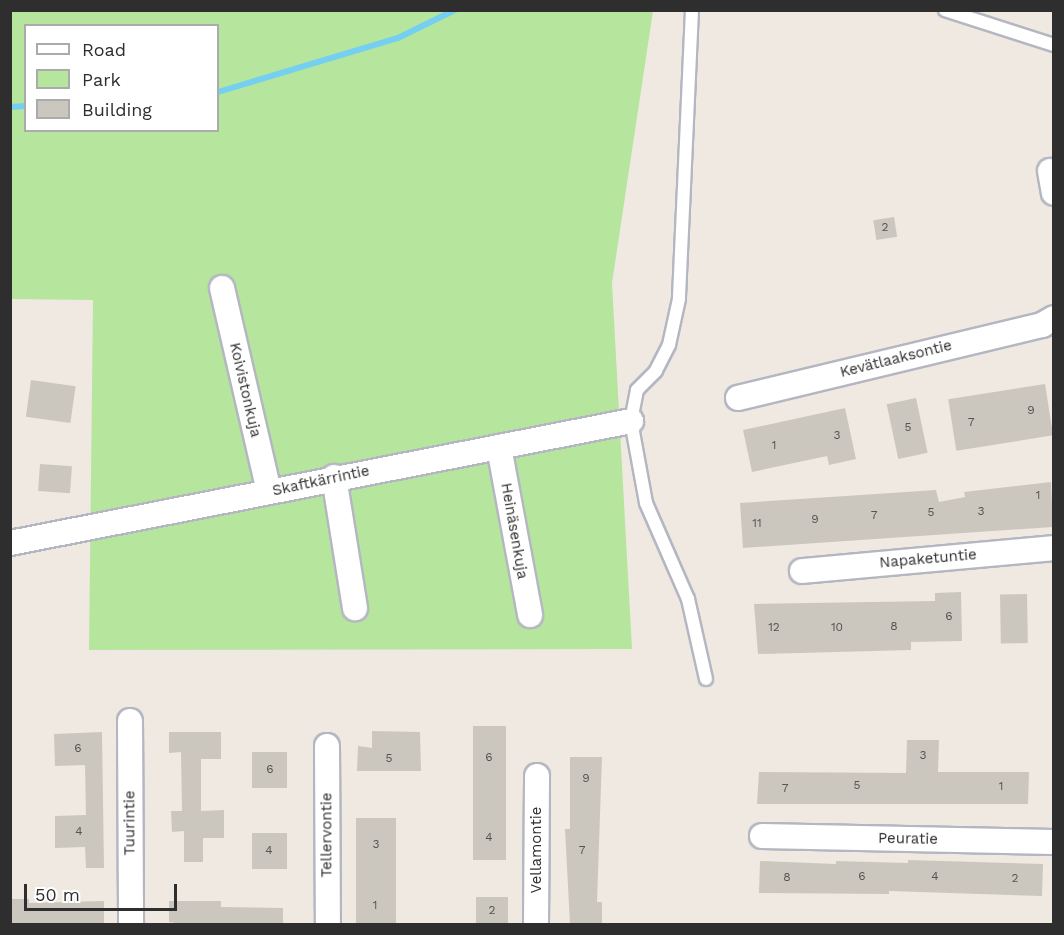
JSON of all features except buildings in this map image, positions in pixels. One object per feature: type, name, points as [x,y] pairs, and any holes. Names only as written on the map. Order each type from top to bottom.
[{"type":"street","name":"Koivistonkuja","points":[[222,288],[269,492]]},
{"type":"street","name":"Kevätlaaksontie","points":[[738,398],[1042,325],[1053,318]]},
{"type":"street","name":"Skaftkärrintie","points":[[10,543],[334,477],[632,421]]},
{"type":"street","name":"Heinäsenkuja","points":[[499,447],[530,615]]},
{"type":"street","points":[[334,477],[355,608]]},
{"type":"street","name":"Napaketuntie","points":[[802,571],[1053,548]]},
{"type":"street","name":"Tuurintie","points":[[130,721],[131,924]]},
{"type":"street","name":"Tellervontie","points":[[327,746],[328,924]]},
{"type":"street","name":"Vellamontie","points":[[536,924],[537,776]]},
{"type":"street","name":"Peuratie","points":[[762,836],[1053,842]]},
{"type":"lane","points":[[692,10],[679,299],[669,345],[656,371],[637,390],[632,421],[646,503],[688,600],[706,680]]},
{"type":"lane","points":[[945,10],[1053,45]]},
{"type":"green space","points":[[10,11],[653,11],[612,283],[632,649],[89,650],[93,300],[11,299]]},
{"type":"waterway","points":[[219,92],[398,38],[455,10]]},
{"type":"waterway","points":[[10,107],[24,106]]}]
